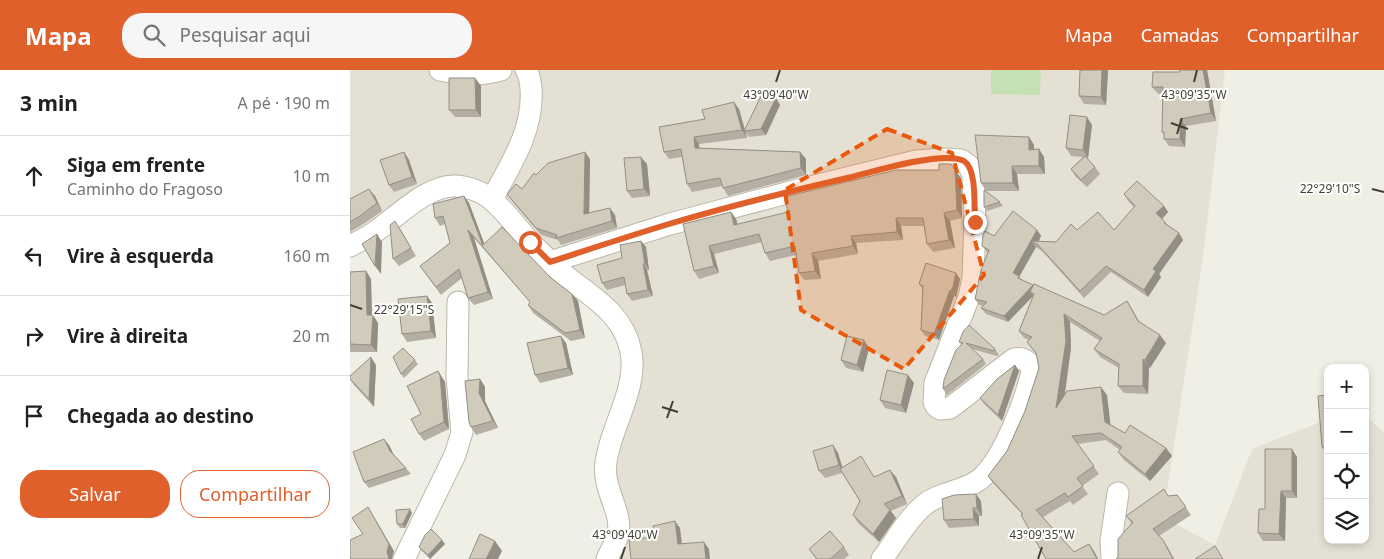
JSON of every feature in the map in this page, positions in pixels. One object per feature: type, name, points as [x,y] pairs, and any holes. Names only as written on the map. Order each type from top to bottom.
[{"type":"street","points":[[440,70],[480,75],[501,70]]},
{"type":"street","points":[[492,200],[518,153],[529,120],[531,91],[529,74],[526,70]]},
{"type":"street","points":[[550,262],[670,224],[916,161],[952,159],[966,162],[973,175],[975,230],[973,278],[969,297],[935,383],[934,402],[940,409],[950,408],[1014,359],[1019,358],[1028,361],[1032,372],[1018,414],[1000,453],[990,467],[980,479],[966,487],[934,498],[923,506],[913,515],[882,559]]},
{"type":"street","points":[[350,246],[378,230],[418,200],[448,187],[456,186],[473,190],[492,200],[550,262],[604,304],[623,331],[631,351],[632,370],[629,387],[606,463],[606,482],[619,525],[618,536],[607,559]]},
{"type":"street","points":[[404,559],[455,455],[462,432],[457,377],[458,302]]},
{"type":"street","points":[[1112,559],[1111,541],[1118,493]]},
{"type":"highlighted area","points":[[887,129],[952,153],[984,275],[904,369],[801,310],[785,190]]},
{"type":"shaded area","points":[[350,70],[1225,70],[1203,258],[1163,517],[1215,545],[1252,449],[1324,421],[1324,544],[1369,544],[1369,419],[1384,433],[1384,559],[618,559],[614,484],[633,385],[619,339],[563,262],[499,206],[446,193],[350,253]]},
{"type":"green space","points":[[991,70],[1041,70],[1040,95],[991,94]]},
{"type":"building","points":[[1080,70],[1102,70],[1101,97],[1079,96]]},
{"type":"building","points":[[1180,70],[1203,70],[1211,113],[1180,119],[1180,139],[1164,139],[1164,132],[1162,132],[1163,87],[1152,87],[1153,72],[1180,72]]},
{"type":"building","points":[[449,78],[475,78],[476,110],[449,110]]},
{"type":"building","points":[[763,92],[776,98],[761,129],[744,131]]},
{"type":"building","points":[[734,102],[742,130],[694,137],[695,148],[800,152],[801,168],[723,188],[720,178],[687,184],[681,149],[664,152],[659,127],[705,119],[702,110]]},
{"type":"building","points":[[1070,115],[1087,117],[1083,150],[1066,148]]},
{"type":"building","points":[[975,135],[1029,137],[1029,150],[1039,149],[1039,166],[1012,166],[1013,183],[981,183]]},
{"type":"building","points":[[404,152],[412,177],[389,185],[380,160]]},
{"type":"building","points":[[585,152],[584,214],[610,208],[612,221],[556,238],[557,235],[536,228],[507,194],[516,184],[522,189],[534,173],[536,175],[548,163]]},
{"type":"building","points":[[1085,156],[1095,167],[1081,180],[1071,169]]},
{"type":"building","points":[[641,157],[644,189],[627,191],[624,158]]},
{"type":"building","points":[[939,164],[951,164],[955,170],[957,210],[944,213],[949,240],[927,244],[923,218],[896,218],[897,232],[851,236],[853,246],[812,253],[815,271],[799,273],[795,246],[765,253],[759,234],[709,246],[714,266],[694,271],[683,224],[731,212],[734,225],[788,212],[784,197],[896,170],[939,170]]},
{"type":"building","points":[[1137,181],[1164,206],[1156,213],[1164,223],[1179,233],[1153,269],[1156,271],[1144,290],[1106,266],[1080,291],[1038,245],[1031,241],[1056,242],[1071,224],[1077,230],[1098,212],[1114,230],[1135,206],[1124,194]]},
{"type":"building","points":[[369,189],[377,203],[350,222],[350,199]]},
{"type":"building","points":[[984,190],[1000,202],[984,207]]},
{"type":"building","points":[[464,196],[482,243],[480,244],[468,230],[488,292],[468,298],[459,269],[436,287],[420,266],[450,243],[443,216],[435,218],[433,204]]},
{"type":"building","points":[[1013,211],[1037,230],[1013,273],[1019,276],[1018,278],[1033,285],[1004,316],[981,308],[987,302],[975,299],[981,270],[989,250],[982,246],[983,235],[985,231],[994,236]]},
{"type":"building","points":[[395,221],[411,248],[393,259],[390,225]]},
{"type":"building","points":[[502,227],[551,278],[572,294],[580,330],[565,333],[528,305],[530,302],[482,246]]},
{"type":"building","points":[[377,234],[375,266],[362,244]]},
{"type":"building","points":[[641,241],[648,290],[627,294],[624,277],[602,283],[597,265],[622,258],[620,245]]},
{"type":"building","points":[[926,263],[956,273],[953,287],[950,290],[934,334],[921,330],[923,286],[919,284]]},
{"type":"building","points":[[366,271],[367,315],[373,315],[371,345],[350,344],[350,272]]},
{"type":"building","points":[[1034,284],[1104,315],[1127,301],[1138,321],[1160,335],[1145,360],[1143,359],[1143,386],[1118,386],[1119,364],[1094,349],[1102,338],[1064,314],[1066,341],[1056,408],[1067,391],[1101,387],[1105,422],[1125,433],[1130,425],[1166,448],[1145,474],[1118,452],[1122,447],[1101,433],[1072,436],[1094,466],[1077,478],[1083,486],[1068,497],[1065,493],[1036,510],[1074,552],[1089,544],[1097,559],[1046,559],[1021,515],[1023,514],[988,476],[1007,451],[1025,411],[1039,368],[1036,353],[1027,342],[1032,337],[1019,331],[1034,294],[1030,292]]},
{"type":"building","points":[[427,296],[431,331],[402,334],[398,299]]},
{"type":"building","points":[[969,325],[995,349],[994,351],[966,343],[983,359],[943,389],[944,380],[956,350],[963,343],[959,342],[963,332]]},
{"type":"building","points":[[561,336],[568,368],[535,375],[527,343]]},
{"type":"building","points":[[847,336],[864,340],[857,365],[841,360]]},
{"type":"building","points":[[403,348],[415,360],[401,374],[393,357]]},
{"type":"building","points":[[371,357],[369,399],[350,379],[350,376]]},
{"type":"building","points":[[1015,365],[998,415],[980,398],[997,379]]},
{"type":"building","points":[[887,370],[908,375],[901,405],[880,400]]},
{"type":"building","points":[[438,371],[440,375],[444,422],[419,434],[411,419],[421,414],[407,386]]},
{"type":"building","points":[[480,379],[479,393],[493,421],[471,427],[465,381]]},
{"type":"building","points":[[1324,395],[1324,447],[1322,447],[1318,396]]},
{"type":"building","points":[[384,439],[390,451],[406,468],[364,482],[353,452]]},
{"type":"building","points":[[833,445],[839,465],[819,471],[813,451]]},
{"type":"building","points":[[1265,449],[1292,449],[1292,491],[1281,491],[1279,534],[1258,533],[1259,509],[1265,509]]},
{"type":"building","points":[[861,456],[874,477],[890,470],[902,496],[884,504],[890,510],[873,534],[853,515],[860,501],[840,469]]},
{"type":"building","points":[[1164,489],[1168,496],[1177,495],[1186,507],[1153,529],[1163,540],[1173,559],[1116,559],[1118,557],[1118,539],[1133,522],[1126,516]]},
{"type":"building","points":[[976,494],[977,508],[973,508],[974,519],[944,520],[942,499],[954,495]]},
{"type":"building","points":[[368,507],[389,544],[388,559],[351,559],[350,540],[363,534],[352,518]]},
{"type":"building","points":[[410,509],[403,524],[397,524],[396,510]]},
{"type":"building","points":[[675,521],[678,544],[704,542],[706,559],[631,559],[629,540],[654,537],[653,526]]},
{"type":"building","points":[[431,529],[442,540],[428,555],[419,547],[425,535]]},
{"type":"building","points":[[830,531],[844,547],[830,559],[817,559],[809,549]]},
{"type":"building","points":[[480,534],[495,541],[486,559],[469,559]]},
{"type":"building","points":[[1215,546],[1223,559],[1195,559]]},
{"type":"route","points":[[530,242],[550,262],[670,224],[794,191],[916,161],[946,159],[961,160],[969,166],[973,175],[975,222]]}]
